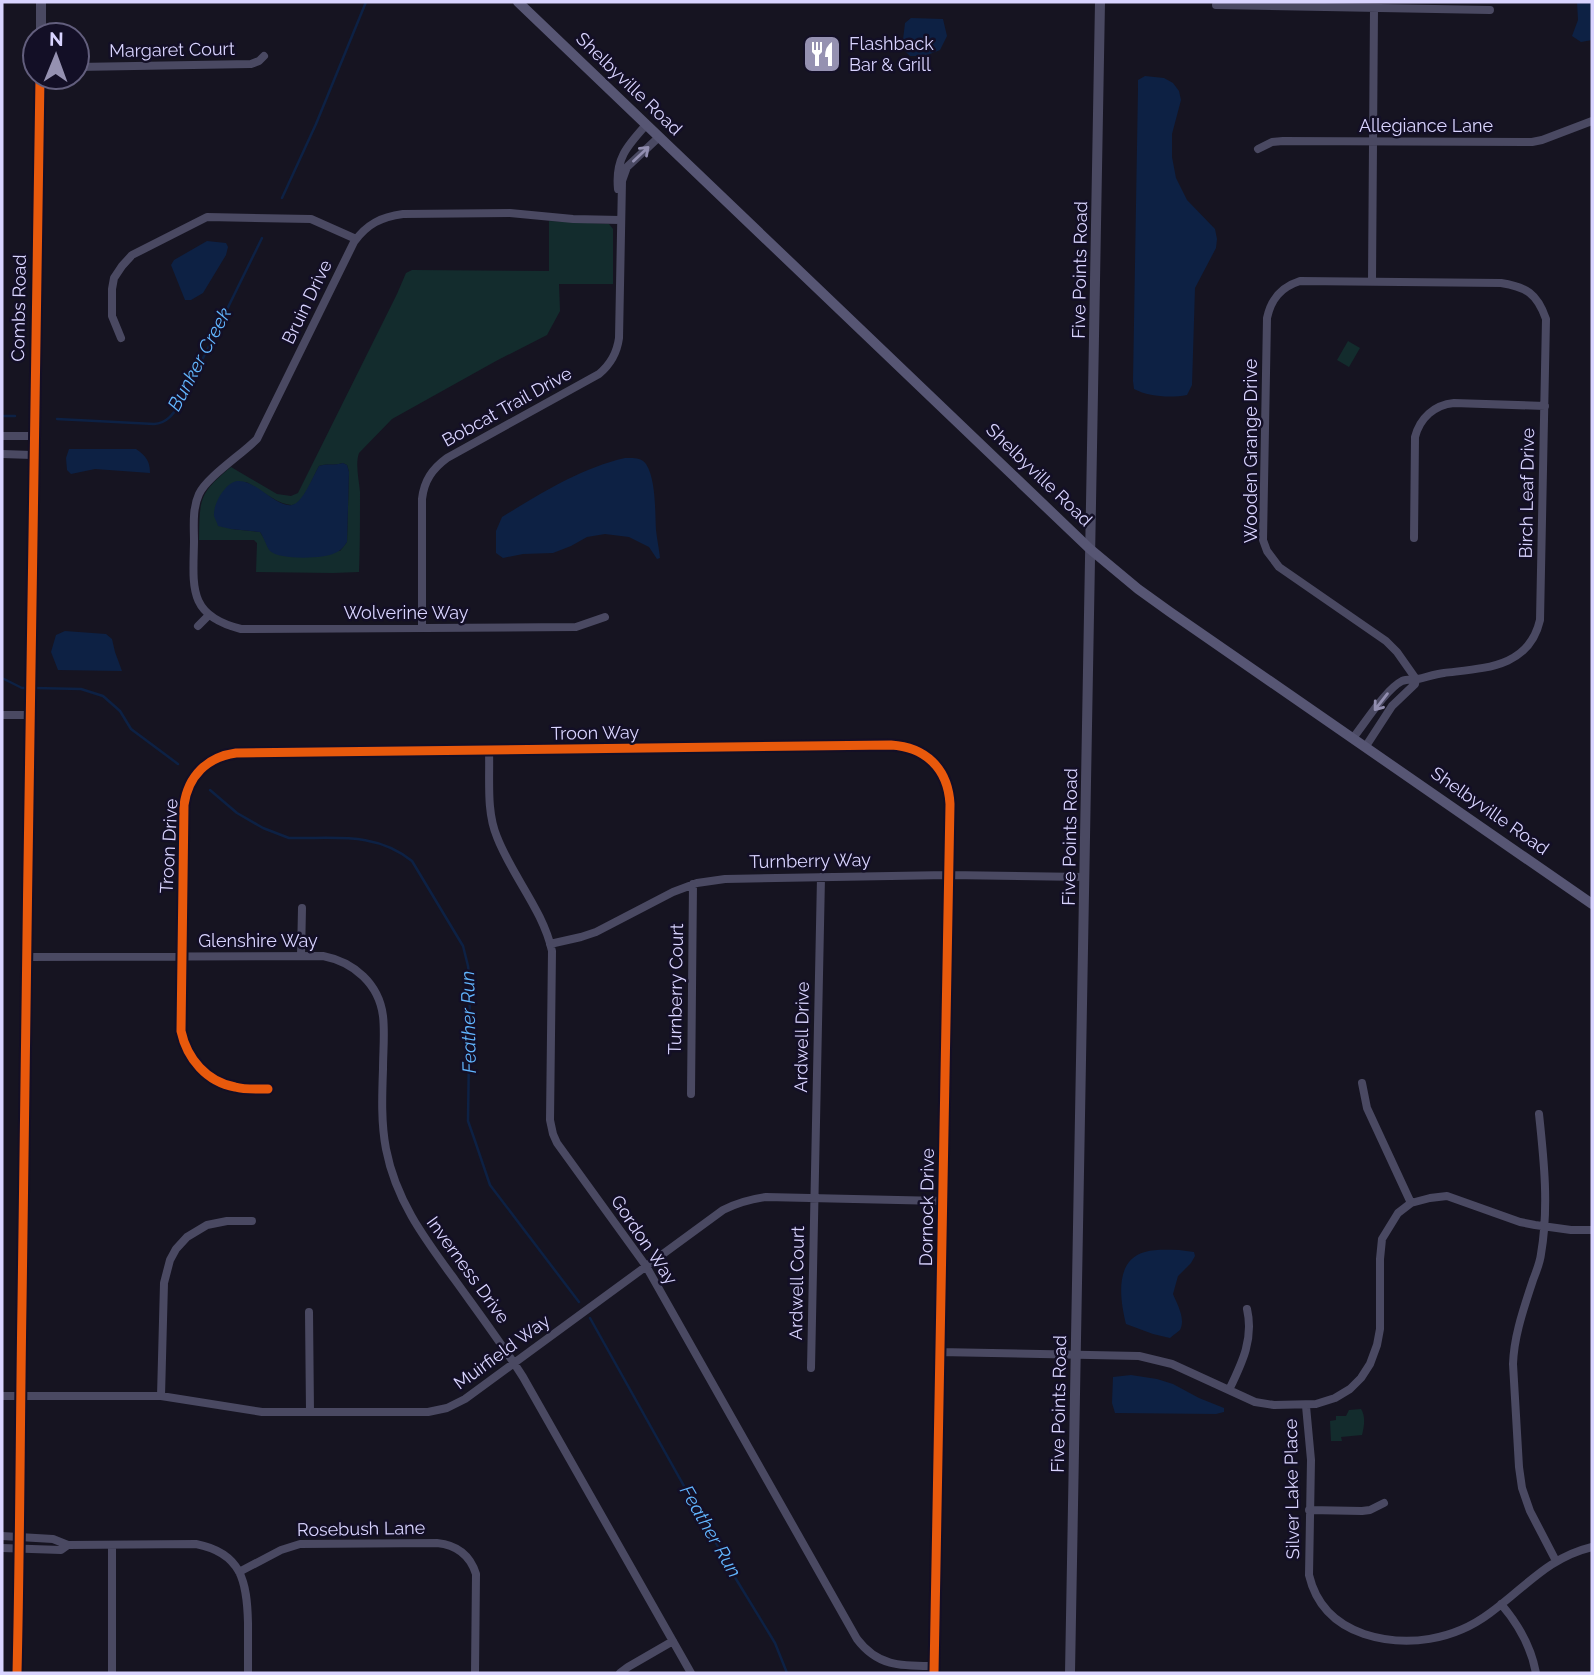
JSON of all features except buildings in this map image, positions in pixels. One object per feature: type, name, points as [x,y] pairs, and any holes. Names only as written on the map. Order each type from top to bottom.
[{"type":"main road","name":"Shelbyville Road","points":[[518,2],[1090,549],[1138,589],[1592,904]]},
{"type":"street","points":[[41,2],[41,21]]},
{"type":"street","name":"Five Points Road","points":[[1070,1673],[1100,2]]},
{"type":"street","points":[[1216,5],[1373,5],[1490,10]]},
{"type":"street","points":[[1372,281],[1373,5]]},
{"type":"street","name":"Margaret Court","points":[[91,67],[251,64],[264,56]]},
{"type":"street","name":"Combs Road","points":[[17,1673],[31,715],[32,455],[40,91]]},
{"type":"street","name":"Allegiance Lane","points":[[1258,149],[1272,142],[1283,141],[1532,142],[1592,121]]},
{"type":"street","name":"Bobcat Trail Drive","points":[[620,220],[617,176],[619,163],[631,141],[646,125]]},
{"type":"street","name":"Bobcat Trail Drive","points":[[422,628],[422,499],[427,480],[447,458],[599,374],[610,363],[619,338],[622,181],[627,167],[659,137]]},
{"type":"street","name":"Bruin Drive","points":[[208,616],[197,599],[193,583],[194,507],[199,494],[207,482],[257,439],[356,239],[363,231],[376,220],[403,214],[510,213],[620,220]]},
{"type":"street","points":[[121,338],[112,316],[112,289],[114,278],[122,266],[132,255],[207,217],[311,219],[356,239]]},
{"type":"street","name":"Wooden Grange Drive","points":[[1372,281],[1300,281],[1280,291],[1270,305],[1267,318],[1264,540],[1267,551],[1279,567],[1386,640],[1416,681]]},
{"type":"street","name":"Birch Leaf Drive","points":[[1353,738],[1395,685],[1405,679],[1416,681],[1440,673],[1502,664],[1518,654],[1535,636],[1540,620],[1546,318],[1540,305],[1529,291],[1522,287],[1501,283],[1372,281]]},
{"type":"street","points":[[1414,538],[1415,437],[1425,416],[1454,403],[1545,405]]},
{"type":"street","points":[[2,436],[33,436]]},
{"type":"street","points":[[2,454],[32,455]]},
{"type":"street","points":[[198,626],[208,616]]},
{"type":"street","name":"Wolverine Way","points":[[208,616],[223,625],[241,629],[576,627],[605,617]]},
{"type":"street","points":[[1366,747],[1392,706],[1416,681]]},
{"type":"street","points":[[2,715],[31,715]]},
{"type":"street","name":"Troon Way","points":[[267,752],[895,745],[921,752]]},
{"type":"street","name":"Gordon Way","points":[[489,750],[490,810],[496,835],[543,925],[550,944],[550,1120],[559,1147],[646,1266],[857,1639],[881,1660],[934,1670]]},
{"type":"street","name":"Troon Drive","points":[[267,752],[232,753],[212,760],[194,776],[188,789],[184,809],[181,1031],[191,1057],[201,1069],[220,1083],[239,1088],[268,1089]]},
{"type":"street","name":"Dornock Drive","points":[[921,752],[940,771],[949,793],[934,1670]]},
{"type":"street","name":"Turnberry Way","points":[[550,944],[596,932],[693,884],[725,879],[948,875],[1085,877]]},
{"type":"street","name":"Ardwell Drive","points":[[815,1198],[821,877]]},
{"type":"street","name":"Turnberry Court","points":[[691,1094],[693,884]]},
{"type":"street","points":[[301,956],[302,908]]},
{"type":"street","name":"Glenshire Way","points":[[27,957],[331,958],[354,968],[369,982],[381,1007]]},
{"type":"street","name":"Inverness Drive","points":[[381,1007],[384,1026],[383,1124],[388,1157],[397,1188],[410,1217],[514,1363],[691,1673]]},
{"type":"street","points":[[1362,1083],[1367,1108],[1411,1203]]},
{"type":"street","points":[[1539,1114],[1545,1165],[1541,1256],[1517,1333],[1513,1364],[1518,1467],[1522,1488],[1530,1511],[1556,1561]]},
{"type":"street","points":[[939,1352],[1139,1356],[1161,1360],[1255,1402],[1307,1406],[1328,1401],[1344,1393],[1357,1382],[1370,1364],[1380,1329],[1382,1239],[1398,1213],[1411,1203],[1447,1196],[1520,1222],[1544,1227],[1592,1230]]},
{"type":"street","name":"Muirfield Way","points":[[2,1396],[161,1396],[274,1413],[444,1410],[465,1399],[734,1204],[758,1198],[942,1201]]},
{"type":"street","name":"Ardwell Court","points":[[811,1368],[815,1198]]},
{"type":"street","points":[[161,1396],[164,1283],[170,1260],[187,1237],[207,1225],[227,1221],[252,1221]]},
{"type":"street","points":[[1229,1390],[1248,1345],[1247,1309]]},
{"type":"street","points":[[309,1312],[310,1412]]},
{"type":"street","name":"Silver Lake Place","points":[[1307,1406],[1311,1460],[1309,1575],[1316,1596],[1326,1611],[1348,1628],[1368,1636],[1412,1641],[1437,1638],[1460,1631],[1502,1604]]},
{"type":"street","points":[[1309,1510],[1362,1511],[1384,1503]]},
{"type":"street","points":[[2,1536],[53,1539],[68,1545],[183,1544],[204,1546],[222,1554],[232,1562],[244,1583],[247,1599],[248,1673]]},
{"type":"street","name":"Rosebush Lane","points":[[239,1572],[289,1546],[300,1544],[450,1545],[464,1553],[472,1563],[476,1578],[475,1673]]},
{"type":"street","points":[[2,1548],[61,1550],[68,1545]]},
{"type":"street","points":[[112,1545],[112,1673]]},
{"type":"street","points":[[1536,1673],[1524,1635],[1502,1604],[1556,1561],[1574,1552],[1592,1548]]},
{"type":"street","points":[[620,1673],[673,1641]]},
{"type":"green space","points":[[549,221],[609,224],[613,229],[613,284],[559,284],[560,311],[547,335],[392,419],[359,453],[359,572],[256,572],[257,543],[254,540],[199,540],[203,498],[212,484],[231,467],[277,494],[291,496],[298,493],[406,273],[412,270],[549,271]],"holes":[[[343,463],[347,465],[347,542],[340,551],[269,549],[260,532],[231,529],[214,515],[224,493],[246,482],[282,503],[295,504],[306,493],[319,466]]]},
{"type":"green space","points":[[1348,341],[1360,348],[1349,367],[1337,360]]},
{"type":"green space","points":[[1361,1409],[1364,1419],[1362,1435],[1331,1441],[1330,1421],[1336,1420],[1336,1416],[1346,1416],[1349,1410]]},
{"type":"water","points":[[1577,2],[1592,2],[1592,40],[1581,42],[1572,36],[1578,20]]},
{"type":"water","points":[[911,18],[943,19],[947,36],[940,50],[925,56],[910,56],[902,48],[905,23]]},
{"type":"water","points":[[1145,76],[1164,78],[1173,83],[1179,91],[1181,100],[1172,134],[1176,178],[1187,200],[1215,229],[1217,239],[1216,248],[1195,288],[1192,385],[1187,395],[1181,396],[1146,394],[1134,389],[1133,381],[1138,80]]},
{"type":"water","points":[[207,241],[226,243],[226,255],[203,293],[191,300],[185,300],[171,265],[174,260]]},
{"type":"water","points":[[69,449],[136,449],[147,459],[150,473],[95,469],[71,474],[67,470],[66,458]]},
{"type":"water","points":[[625,458],[642,460],[649,470],[660,558],[657,559],[649,547],[629,537],[605,534],[587,537],[553,553],[503,558],[496,553],[496,531],[502,517],[577,475]]},
{"type":"water","points":[[343,463],[347,465],[349,472],[347,542],[337,552],[312,557],[282,556],[270,551],[260,532],[218,526],[214,516],[215,506],[224,490],[233,483],[237,481],[251,484],[279,502],[292,505],[304,494],[319,466]]},
{"type":"water","points":[[65,631],[106,634],[112,639],[122,671],[58,670],[51,652],[56,635]]},
{"type":"water","points":[[1145,1252],[1194,1252],[1195,1256],[1178,1276],[1173,1294],[1181,1316],[1180,1330],[1170,1338],[1126,1324],[1121,1293],[1128,1263]]},
{"type":"water","points":[[1131,1375],[1173,1384],[1224,1408],[1224,1412],[1115,1413],[1112,1403],[1113,1377]]},
{"type":"waterway","name":"Bunker Creek","points":[[282,198],[316,124],[366,2]]},
{"type":"waterway","name":"Bunker Creek","points":[[57,419],[154,424],[168,419],[183,399],[262,238]]},
{"type":"waterway","name":"Bunker Creek","points":[[2,416],[15,416]]},
{"type":"waterway","name":"Feather Run","points":[[2,678],[27,688]]},
{"type":"waterway","name":"Feather Run","points":[[34,688],[81,689],[103,696],[120,711],[131,729],[178,764]]},
{"type":"waterway","name":"Feather Run","points":[[210,790],[237,813],[263,828],[289,838],[369,841],[398,851],[412,861],[463,946],[468,966],[468,1121],[490,1185],[579,1302]]},
{"type":"waterway","name":"Feather Run","points":[[590,1318],[736,1579],[775,1643],[787,1673]]},
{"type":"cycle path","points":[[17,1673],[40,91]]},
{"type":"cycle path","points":[[268,1089],[239,1088],[216,1080],[193,1060],[181,1031],[184,805],[195,777],[216,759],[236,753],[891,745],[914,750],[932,762],[945,780],[950,804],[934,1673]]},
{"type":"place","name":"Flashback Bar & Grill","points":[[822,54]]}]
